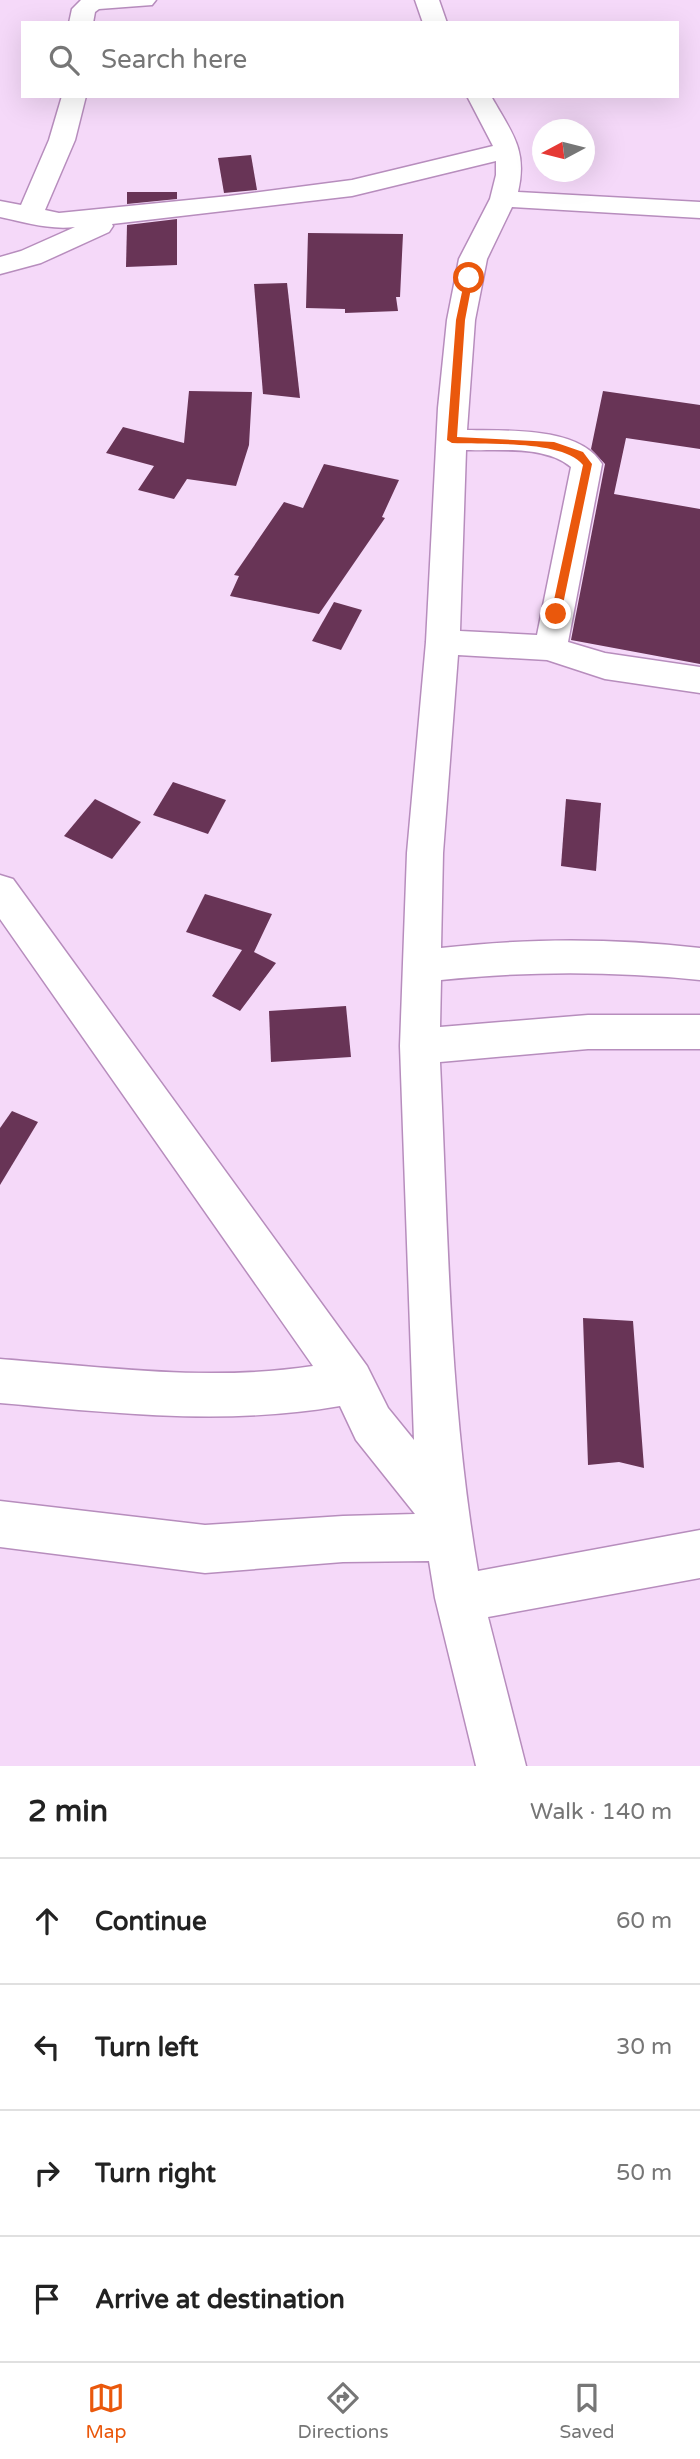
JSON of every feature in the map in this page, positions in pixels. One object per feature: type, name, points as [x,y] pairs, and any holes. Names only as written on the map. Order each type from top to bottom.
[{"type":"street","points":[[81,21],[84,9],[93,2],[144,0]]},
{"type":"street","points":[[427,0],[434,21]]},
{"type":"street","points":[[29,217],[62,140],[73,98]]},
{"type":"street","points":[[480,98],[508,150],[509,174],[503,200],[481,240],[471,268],[461,320],[452,440],[443,642],[425,853],[420,1046],[433,1396],[447,1526],[459,1598],[502,1766]]},
{"type":"street","points":[[0,209],[29,217],[59,220],[127,215],[352,188],[508,150]]},
{"type":"street","points":[[503,200],[700,211]]},
{"type":"street","points":[[0,266],[39,253],[127,215]]},
{"type":"street","points":[[452,440],[554,445],[580,454],[587,464],[553,639],[547,648]]},
{"type":"street","points":[[443,642],[547,648],[606,666],[700,680]]},
{"type":"street","points":[[0,890],[351,1382],[372,1424],[447,1526]]},
{"type":"street","points":[[422,966],[503,957],[579,955],[655,958],[700,964]]},
{"type":"street","points":[[420,1046],[588,1032],[700,1032]]},
{"type":"street","points":[[0,1381],[134,1392],[235,1396],[311,1390],[351,1382]]},
{"type":"street","points":[[0,1524],[205,1549],[343,1539],[447,1526]]},
{"type":"street","points":[[459,1598],[700,1554]]},
{"type":"building","points":[[251,155],[257,190],[224,193],[218,158]]},
{"type":"building","points":[[127,192],[177,192],[177,199],[127,204]]},
{"type":"building","points":[[177,219],[177,265],[126,267],[127,225]]},
{"type":"building","points":[[308,233],[403,234],[400,297],[396,297],[398,311],[345,313],[345,309],[306,308]]},
{"type":"building","points":[[287,283],[300,398],[263,394],[254,284]]},
{"type":"building","points":[[189,391],[252,392],[249,445],[236,486],[187,479],[174,499],[138,490],[154,466],[106,453],[123,427],[184,443]]},
{"type":"building","points":[[603,391],[700,405],[700,449],[626,438],[614,494],[700,509],[700,664],[571,640],[605,464],[591,449]]},
{"type":"building","points":[[324,464],[399,480],[382,517],[385,518],[319,614],[230,596],[239,576],[234,575],[284,502],[303,508]]},
{"type":"building","points":[[334,602],[362,610],[341,650],[312,641]]},
{"type":"building","points":[[173,782],[226,800],[208,834],[153,815]]},
{"type":"building","points":[[95,799],[141,822],[112,859],[64,836]]},
{"type":"building","points":[[566,799],[601,803],[596,871],[561,866]]},
{"type":"building","points":[[205,894],[272,914],[254,952],[276,963],[240,1011],[212,996],[242,950],[186,932]]},
{"type":"building","points":[[346,1006],[351,1057],[271,1062],[269,1011]]},
{"type":"building","points":[[12,1111],[38,1122],[0,1185],[0,1128]]},
{"type":"building","points":[[583,1318],[633,1321],[644,1468],[619,1462],[588,1465]]},
{"type":"route","points":[[469,278],[461,320],[452,440],[554,445],[580,454],[587,464],[556,614]]}]
